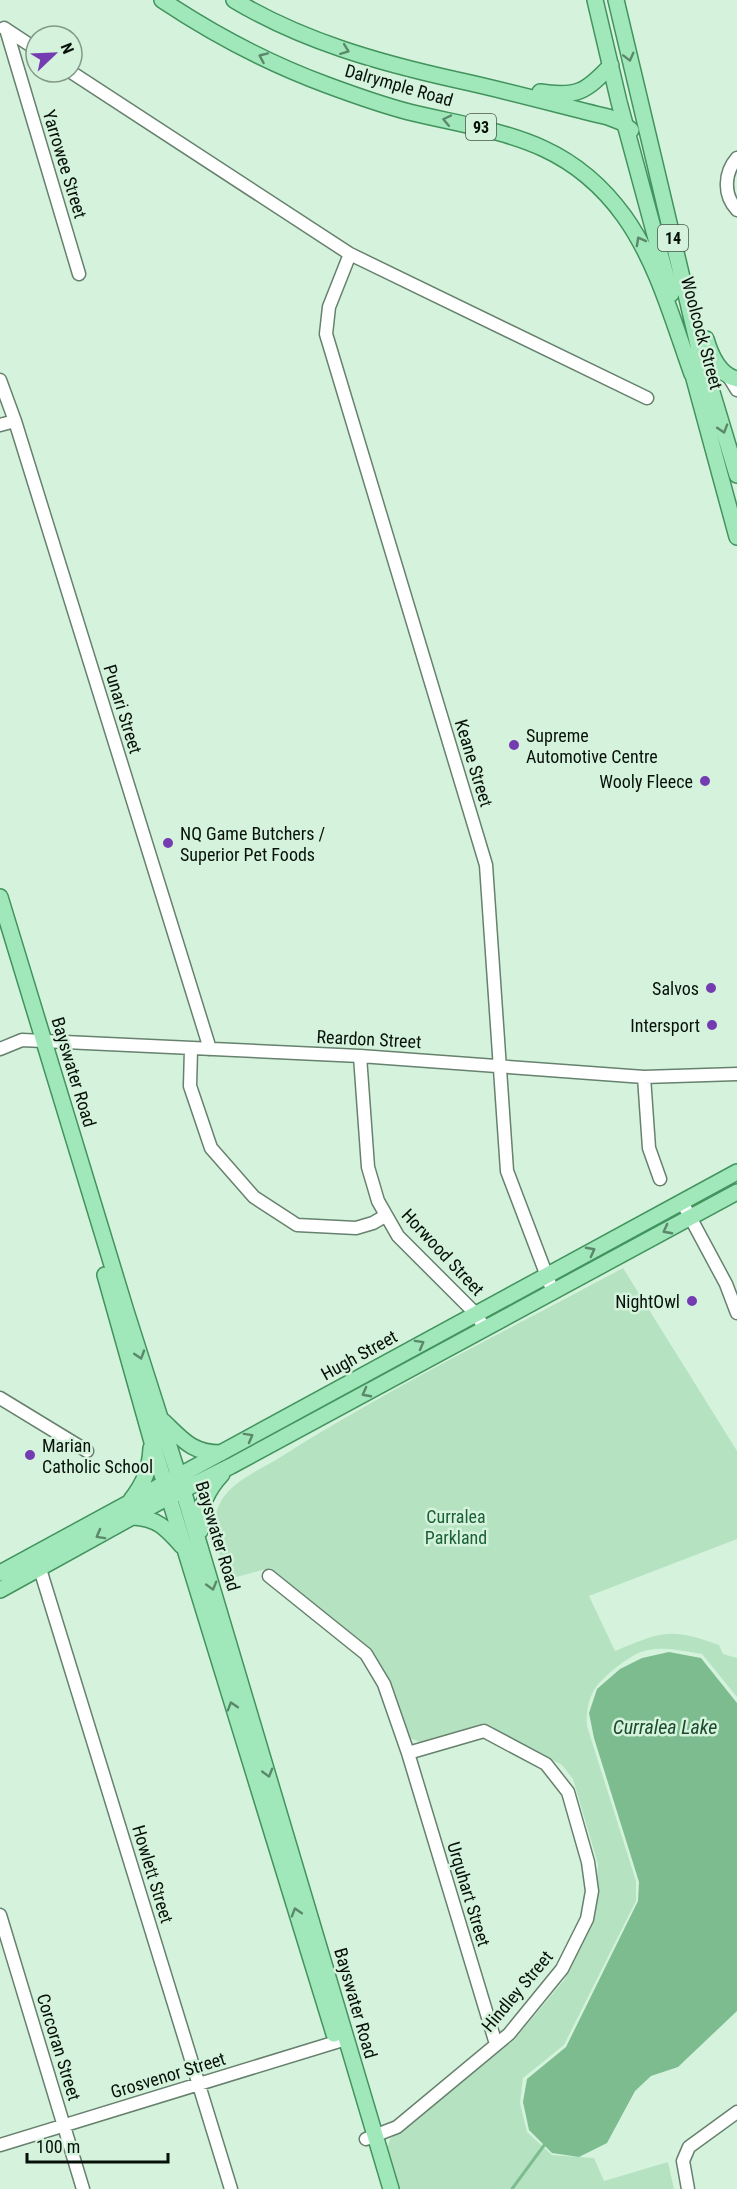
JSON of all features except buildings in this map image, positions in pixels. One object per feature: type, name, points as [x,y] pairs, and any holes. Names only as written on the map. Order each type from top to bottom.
[{"type":"main road","name":"Dalrymple Road","points":[[162,0],[247,50],[326,85],[408,111],[518,137],[565,160],[606,194],[638,237],[650,261],[692,374]]},
{"type":"main road","name":"Dalrymple Road","points":[[234,0],[299,32],[359,55],[422,73],[608,117],[628,128],[653,155]]},
{"type":"main road","name":"Woolcock Street","points":[[595,0],[692,374],[737,537]]},
{"type":"main road","name":"Woolcock Street","points":[[616,0],[699,350],[737,475]]},
{"type":"main road","points":[[457,80],[563,94],[591,86],[611,65]]},
{"type":"main road","points":[[637,162],[639,153],[643,151],[653,155]]},
{"type":"main road","points":[[680,266],[712,357],[734,382]]},
{"type":"main road","name":"Bayswater Road","points":[[0,897],[152,1442],[174,1486]]},
{"type":"main road","name":"Bayswater Road","points":[[0,928],[40,1042],[161,1419],[174,1486],[254,1778],[341,2040],[370,2138],[381,2189]]},
{"type":"main road","name":"Hugh Street","points":[[0,1573],[131,1510],[174,1486],[221,1453],[737,1172]]},
{"type":"main road","name":"Hugh Street","points":[[174,1486],[231,1466],[737,1192]]},
{"type":"main road","points":[[161,1419],[198,1450],[221,1453]]},
{"type":"main road","points":[[152,1442],[150,1464],[145,1481],[131,1510],[155,1521],[193,1549],[202,1505],[215,1482],[231,1466]]},
{"type":"main road","name":"Hugh Street","points":[[0,1590],[40,1569],[131,1510]]},
{"type":"main road","name":"Bayswater Road","points":[[370,2138],[391,2189]]},
{"type":"street","points":[[587,0],[606,43]]},
{"type":"street","points":[[3,27],[24,41]]},
{"type":"street","name":"Yarrowee Street","points":[[3,27],[79,274]]},
{"type":"street","points":[[84,80],[350,254],[647,398]]},
{"type":"street","points":[[737,158],[730,167],[726,182],[730,201],[737,210]]},
{"type":"street","name":"Keane Street","points":[[350,254],[329,307],[326,334],[486,865],[507,1171],[553,1292]]},
{"type":"street","name":"Punari Street","points":[[0,380],[15,421],[210,1049]]},
{"type":"street","points":[[0,425],[15,421]]},
{"type":"street","name":"Reardon Street","points":[[0,1049],[22,1040],[360,1056],[644,1077],[737,1074]]},
{"type":"street","points":[[191,1049],[190,1086],[211,1148],[254,1197],[297,1225],[356,1228],[373,1223],[385,1216]]},
{"type":"street","name":"Horwood Street","points":[[360,1056],[368,1167],[372,1186],[385,1216],[398,1236],[476,1314],[485,1329]]},
{"type":"street","points":[[644,1077],[649,1148],[660,1179]]},
{"type":"street","points":[[682,1202],[726,1284],[737,1312]]},
{"type":"street","points":[[726,1284],[737,1299]]},
{"type":"street","points":[[0,1398],[87,1451]]},
{"type":"street","name":"Howlett Street","points":[[40,1569],[231,2189]]},
{"type":"street","points":[[269,1576],[366,1654],[384,1684],[408,1753]]},
{"type":"street","name":"Hindley Street","points":[[370,2138],[397,2127],[509,2034],[562,1969],[588,1919],[592,1891],[588,1862],[568,1792],[546,1764],[484,1731],[408,1753]]},
{"type":"street","name":"Urquhart Street","points":[[408,1753],[496,2044]]},
{"type":"street","name":"Corcoran Street","points":[[0,1915],[83,2189]]},
{"type":"street","name":"Grosvenor Street","points":[[0,2145],[341,2040]]},
{"type":"street","points":[[688,2189],[683,2161],[689,2147],[737,2112]]},
{"type":"green space","name":"Curralea Parkland","points":[[623,1268],[737,1451],[737,1539],[589,1596],[615,1651],[666,1634],[688,1636],[719,1645],[723,1654],[737,1658],[737,1697],[702,1654],[664,1649],[641,1652],[630,1658],[609,1674],[594,1690],[588,1707],[587,1726],[636,1881],[636,1901],[564,2045],[523,2078],[520,2103],[527,2132],[552,2155],[594,2158],[604,2181],[668,2162],[674,2189],[399,2189],[387,2149],[390,2139],[514,2040],[565,1979],[595,1915],[598,1864],[573,1779],[562,1765],[484,1723],[422,1743],[410,1738],[392,1684],[372,1650],[270,1568],[229,1579],[221,1560],[214,1531],[217,1511],[226,1494],[239,1482],[321,1432],[406,1383]]},
{"type":"water","name":"Curralea Lake","points":[[669,1652],[701,1658],[737,1703],[737,2011],[678,2067],[651,2076],[635,2091],[607,2143],[579,2157],[552,2153],[529,2130],[523,2102],[527,2079],[566,2047],[638,1901],[639,1882],[594,1738],[589,1713],[597,1689],[620,1669],[642,1658]]},
{"type":"waterway","points":[[512,2189],[545,2144]]},
{"type":"place","name":"Supreme Automotive Centre","points":[[514,745]]},
{"type":"place","name":"Wooly Fleece","points":[[705,781]]},
{"type":"place","name":"NQ Game Butchers / Superior Pet Foods","points":[[168,843]]},
{"type":"place","name":"Salvos","points":[[711,988]]},
{"type":"place","name":"Intersport","points":[[712,1025]]},
{"type":"place","name":"NightOwl","points":[[692,1301]]},
{"type":"place","name":"Marian Catholic School","points":[[30,1455]]}]
